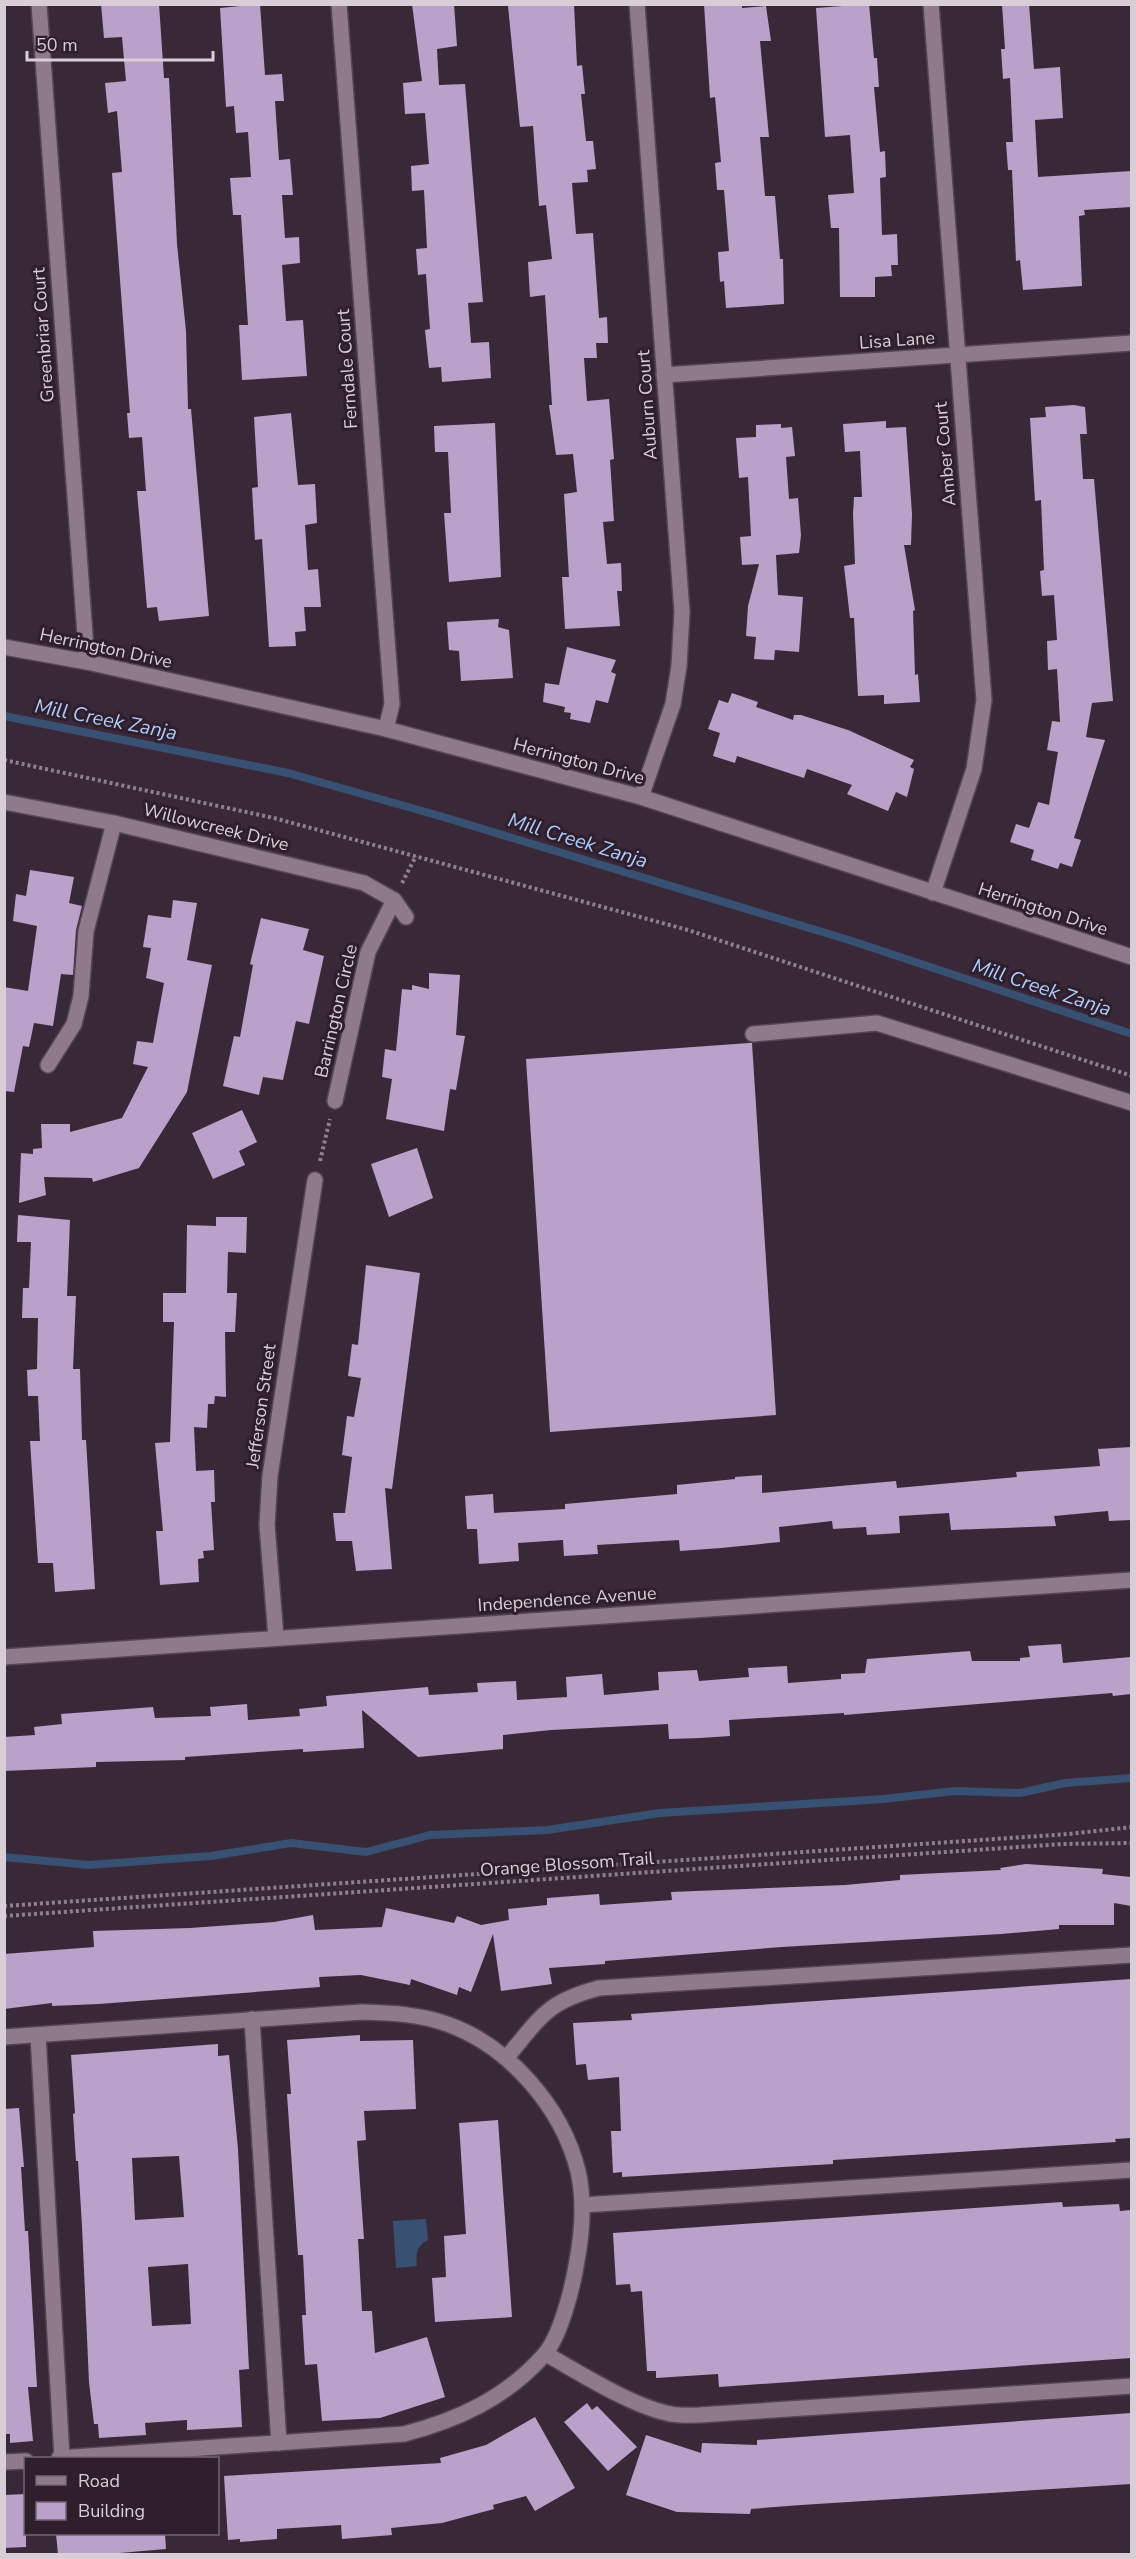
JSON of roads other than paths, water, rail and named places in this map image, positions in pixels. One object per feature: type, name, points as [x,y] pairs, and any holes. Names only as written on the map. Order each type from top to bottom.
[{"type":"street","name":"Greenbriar Court","points":[[39,4],[87,663]]},
{"type":"street","name":"Ferndale Court","points":[[339,4],[392,704],[386,729]]},
{"type":"street","name":"Auburn Court","points":[[637,4],[682,612],[680,656],[673,704],[641,797]]},
{"type":"street","name":"Amber Court","points":[[931,4],[984,700],[974,769],[933,893]]},
{"type":"street","name":"Lisa Lane","points":[[664,375],[1131,342]]},
{"type":"street","name":"Herrington Drive","points":[[4,648],[87,663],[386,729],[641,797],[1131,957]]},
{"type":"street","name":"Willowcreek Drive","points":[[4,801],[114,823],[364,883],[394,900],[406,917]]},
{"type":"street","points":[[48,1065],[74,1024],[81,996],[86,931],[114,823]]},
{"type":"street","name":"Barrington Circle","points":[[335,1101],[368,952],[394,900]]},
{"type":"street","points":[[753,1034],[877,1023],[1131,1103]]},
{"type":"street","name":"Jefferson Street","points":[[276,1638],[267,1525],[270,1476],[315,1180]]},
{"type":"street","name":"Independence Avenue","points":[[4,1657],[1131,1580]]},
{"type":"street","points":[[507,2057],[546,2010],[569,1996],[599,1989],[1131,1955]]},
{"type":"street","points":[[4,2037],[362,2012],[409,2014],[448,2024],[479,2038],[507,2057],[543,2100],[558,2124],[578,2171],[582,2205],[580,2244],[573,2285],[546,2354],[508,2388],[483,2405],[446,2423],[404,2434],[75,2457]]},
{"type":"street","points":[[252,2019],[279,2443]]},
{"type":"street","points":[[38,2035],[60,2457]]},
{"type":"street","points":[[582,2205],[1131,2170]]},
{"type":"street","points":[[546,2354],[648,2406],[680,2415],[1131,2386]]},
{"type":"street","points":[[4,2462],[24,2461]]},
{"type":"water","points":[[426,2219],[428,2240],[421,2245],[418,2251],[417,2266],[396,2268],[393,2221]]},
{"type":"waterway","name":"Mill Creek Zanja","points":[[4,716],[288,773],[440,816],[852,941],[1132,1034]]},
{"type":"waterway","points":[[4,1857],[89,1865],[211,1856],[291,1843],[366,1852],[430,1835],[547,1830],[660,1813],[884,1799],[954,1791],[1020,1793],[1065,1783],[1132,1778]]}]
